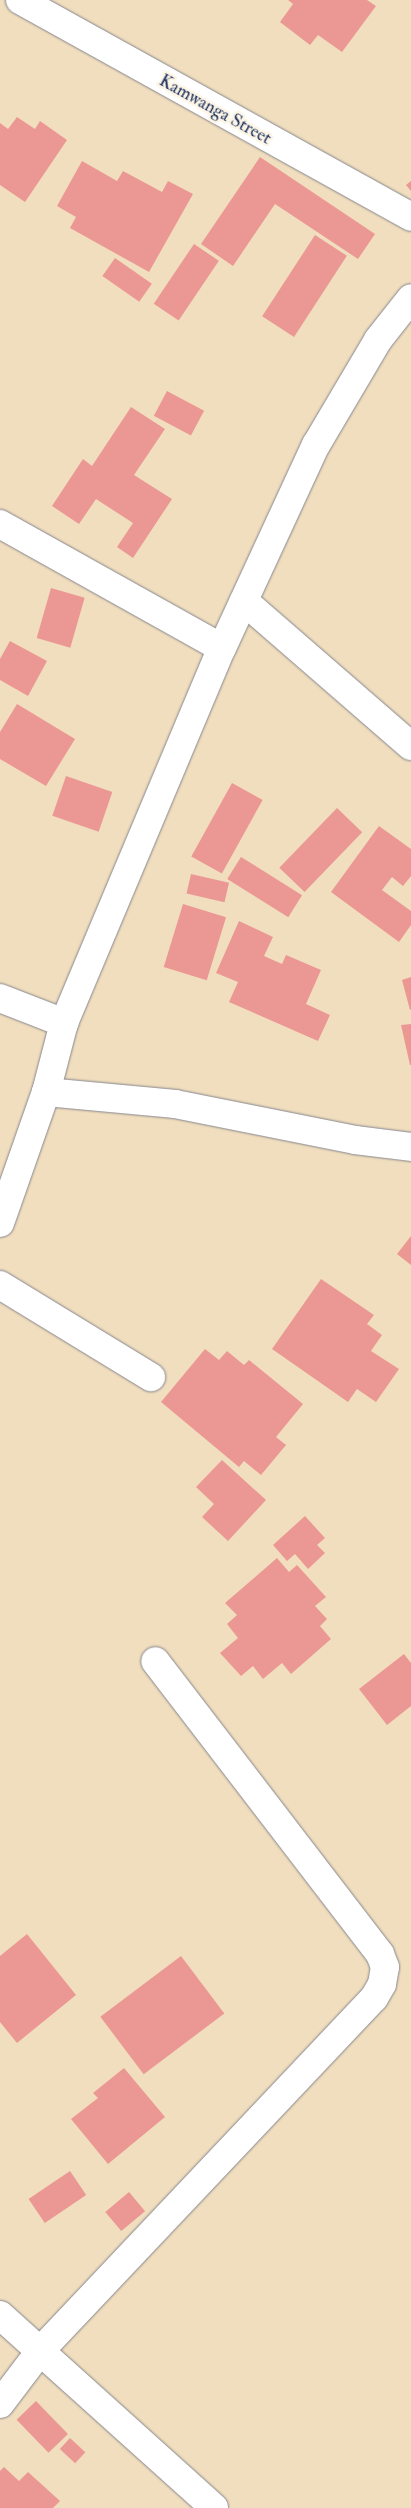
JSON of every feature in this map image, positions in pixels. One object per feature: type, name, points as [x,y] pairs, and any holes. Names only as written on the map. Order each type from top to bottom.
[{"type":"street","name":"Kamwanga Street","points":[[20,0],[411,216]]},
{"type":"street","points":[[0,1222],[46,1092],[64,1023],[222,648],[316,445],[378,340],[411,298]]},
{"type":"street","points":[[0,524],[222,648]]},
{"type":"street","points":[[244,601],[411,746]]},
{"type":"street","points":[[0,998],[64,1023]]},
{"type":"street","points":[[46,1092],[175,1104],[355,1140],[411,1147]]},
{"type":"street","points":[[0,1285],[151,1377]]},
{"type":"street","points":[[0,2404],[41,2350],[367,2005],[382,1984],[385,1967],[380,1954],[155,1662]]},
{"type":"street","points":[[0,2315],[214,2508]]},
{"type":"building","points":[[288,0],[367,0],[376,6],[342,52],[318,35],[310,45],[280,22],[293,4]]},
{"type":"building","points":[[17,117],[35,129],[40,121],[67,140],[25,202],[0,185],[0,123],[8,129]]},
{"type":"building","points":[[260,157],[375,234],[358,259],[275,204],[233,266],[201,244]]},
{"type":"building","points":[[82,161],[117,181],[123,171],[162,192],[168,181],[193,194],[149,272],[70,228],[76,217],[57,206]]},
{"type":"building","points":[[411,181],[411,191],[406,185]]},
{"type":"building","points":[[315,235],[347,256],[294,337],[262,316]]},
{"type":"building","points":[[194,244],[219,261],[179,320],[154,304]]},
{"type":"building","points":[[115,258],[152,284],[139,302],[102,276]]},
{"type":"building","points":[[167,391],[204,411],[191,435],[154,416]]},
{"type":"building","points":[[131,407],[165,429],[134,475],[172,499],[133,558],[117,547],[133,523],[96,499],[79,524],[52,506],[83,459],[92,466]]},
{"type":"building","points":[[51,588],[85,598],[70,648],[37,638]]},
{"type":"building","points":[[10,641],[47,661],[28,696],[0,680],[0,659]]},
{"type":"building","points":[[17,704],[75,739],[46,786],[0,759],[0,732]]},
{"type":"building","points":[[66,776],[112,792],[99,832],[52,816]]},
{"type":"building","points":[[232,783],[263,800],[222,873],[191,856]]},
{"type":"building","points":[[337,808],[362,832],[305,892],[279,868]]},
{"type":"building","points":[[379,826],[411,849],[411,876],[403,886],[392,877],[382,890],[411,911],[411,925],[399,942],[331,892]]},
{"type":"building","points":[[241,857],[302,895],[288,917],[227,879]]},
{"type":"building","points":[[191,874],[229,883],[225,902],[187,893]]},
{"type":"building","points":[[183,904],[226,917],[207,980],[164,967]]},
{"type":"building","points":[[239,921],[273,937],[264,956],[282,964],[286,955],[321,970],[306,1004],[330,1015],[318,1041],[229,1002],[238,982],[216,973]]},
{"type":"building","points":[[411,977],[411,1009],[410,1010],[402,980]]},
{"type":"building","points":[[411,1024],[411,1065],[410,1065],[401,1025]]},
{"type":"building","points":[[411,1236],[411,1265],[397,1254]]},
{"type":"building","points":[[321,1279],[374,1315],[367,1324],[382,1335],[371,1351],[399,1369],[376,1402],[357,1389],[348,1402],[272,1349]]},
{"type":"building","points":[[205,1349],[219,1360],[227,1351],[244,1365],[249,1360],[303,1404],[276,1437],[286,1445],[261,1475],[244,1461],[239,1467],[161,1402]]},
{"type":"building","points":[[222,1460],[266,1500],[228,1541],[202,1517],[214,1504],[196,1487]]},
{"type":"building","points":[[305,1516],[325,1538],[317,1545],[325,1553],[308,1569],[295,1554],[287,1561],[273,1545]]},
{"type":"building","points":[[277,1558],[289,1572],[297,1565],[326,1597],[315,1606],[327,1619],[320,1626],[331,1639],[291,1674],[282,1663],[263,1679],[253,1666],[241,1676],[220,1653],[238,1638],[227,1624],[237,1615],[225,1603]]},
{"type":"building","points":[[404,1654],[411,1663],[411,1706],[387,1725],[359,1689]]},
{"type":"building","points":[[27,1934],[76,1995],[17,2043],[0,2022],[0,1956]]},
{"type":"building","points":[[181,1956],[224,2014],[144,2074],[100,2017]]},
{"type":"building","points":[[124,2068],[165,2117],[108,2164],[71,2119],[98,2098],[93,2093]]},
{"type":"building","points":[[70,2171],[86,2195],[45,2223],[29,2199]]},
{"type":"building","points":[[129,2192],[145,2211],[121,2231],[105,2212]]},
{"type":"building","points":[[36,2401],[68,2434],[49,2453],[17,2420]]},
{"type":"building","points":[[70,2438],[85,2452],[75,2463],[60,2449]]},
{"type":"building","points":[[4,2467],[19,2481],[28,2472],[60,2501],[53,2508],[0,2508],[0,2471]]}]
